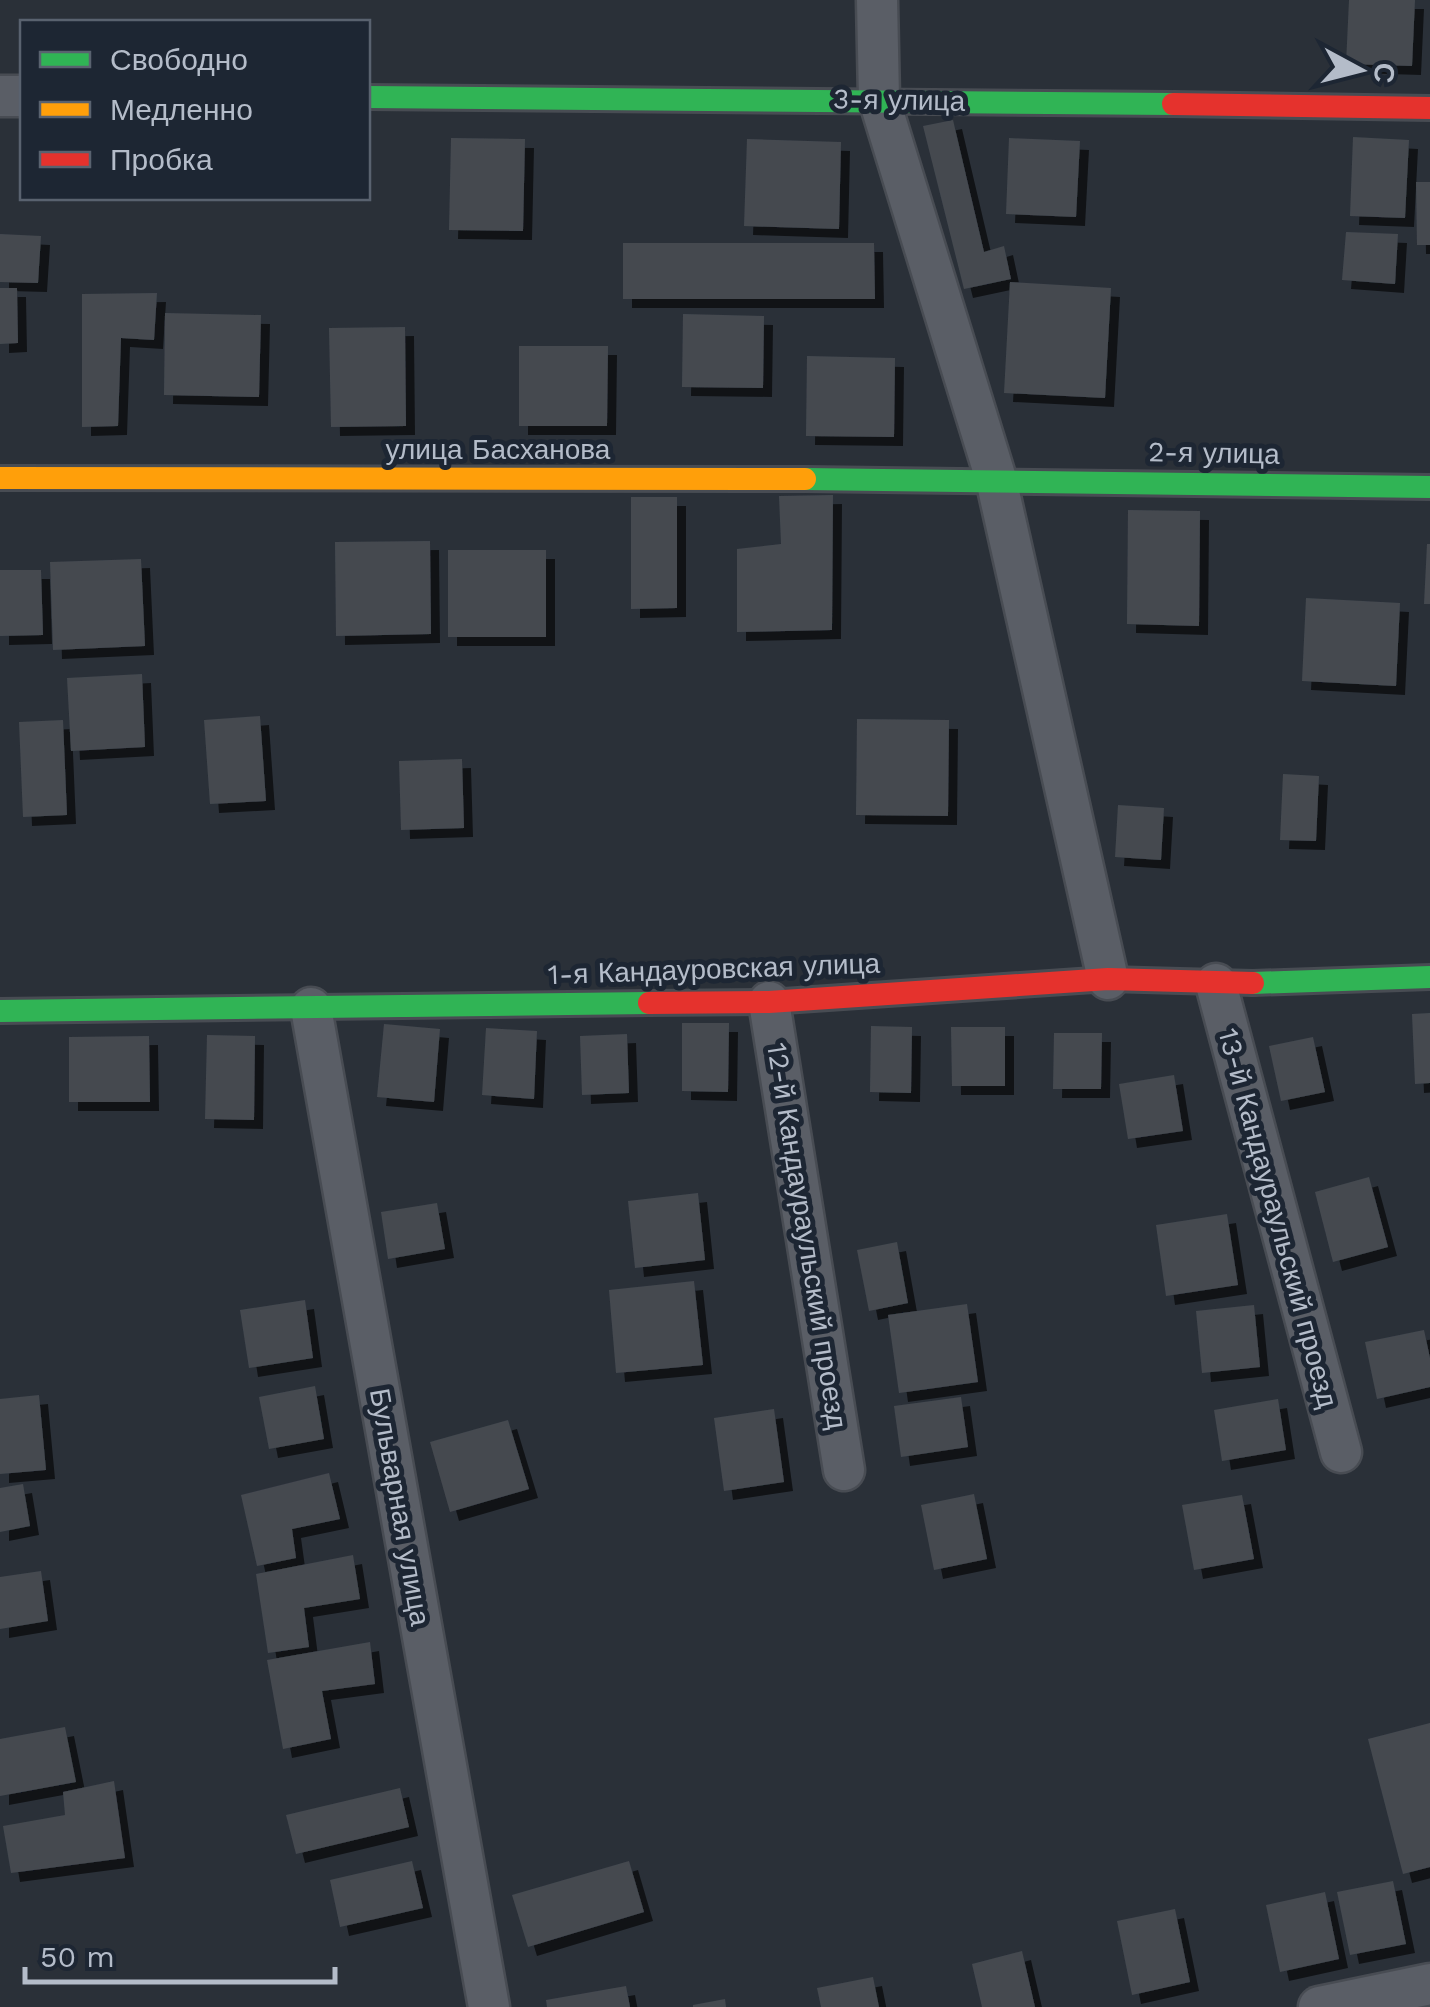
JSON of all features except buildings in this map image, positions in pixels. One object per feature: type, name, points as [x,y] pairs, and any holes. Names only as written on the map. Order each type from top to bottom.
[{"type":"street","points":[[877,0],[879,99],[996,479],[1108,979]]},
{"type":"street","name":"3-я улица","points":[[370,97],[879,99],[1430,108]]},
{"type":"street","name":"улица Басханова","points":[[0,478],[996,479]]},
{"type":"street","name":"2-я улица","points":[[996,479],[1430,486]]},
{"type":"street","name":"1-я Кандауровская улица","points":[[0,1010],[769,1002],[1108,979],[1216,984],[1430,977]]},
{"type":"street","name":"13-й Кандаураульский проезд","points":[[1216,984],[1340,1452]]},
{"type":"street","name":"12-й Кандаураульский проезд","points":[[769,1002],[844,1470]]},
{"type":"street","name":"Бульварная улица","points":[[311,1008],[488,2007]]},
{"type":"street","points":[[1319,2007],[1430,1984]]},
{"type":"traffic: fast","points":[[370,97],[1173,104]]},
{"type":"traffic: fast","points":[[805,479],[1430,487]]},
{"type":"traffic: fast","points":[[1253,983],[1430,977]]},
{"type":"traffic: fast","points":[[0,1011],[649,1003]]},
{"type":"traffic: slow","points":[[0,478],[805,479]]},
{"type":"traffic: jam","points":[[1173,104],[1430,108]]},
{"type":"traffic: jam","points":[[649,1003],[769,1002],[1108,979],[1253,983]]}]
